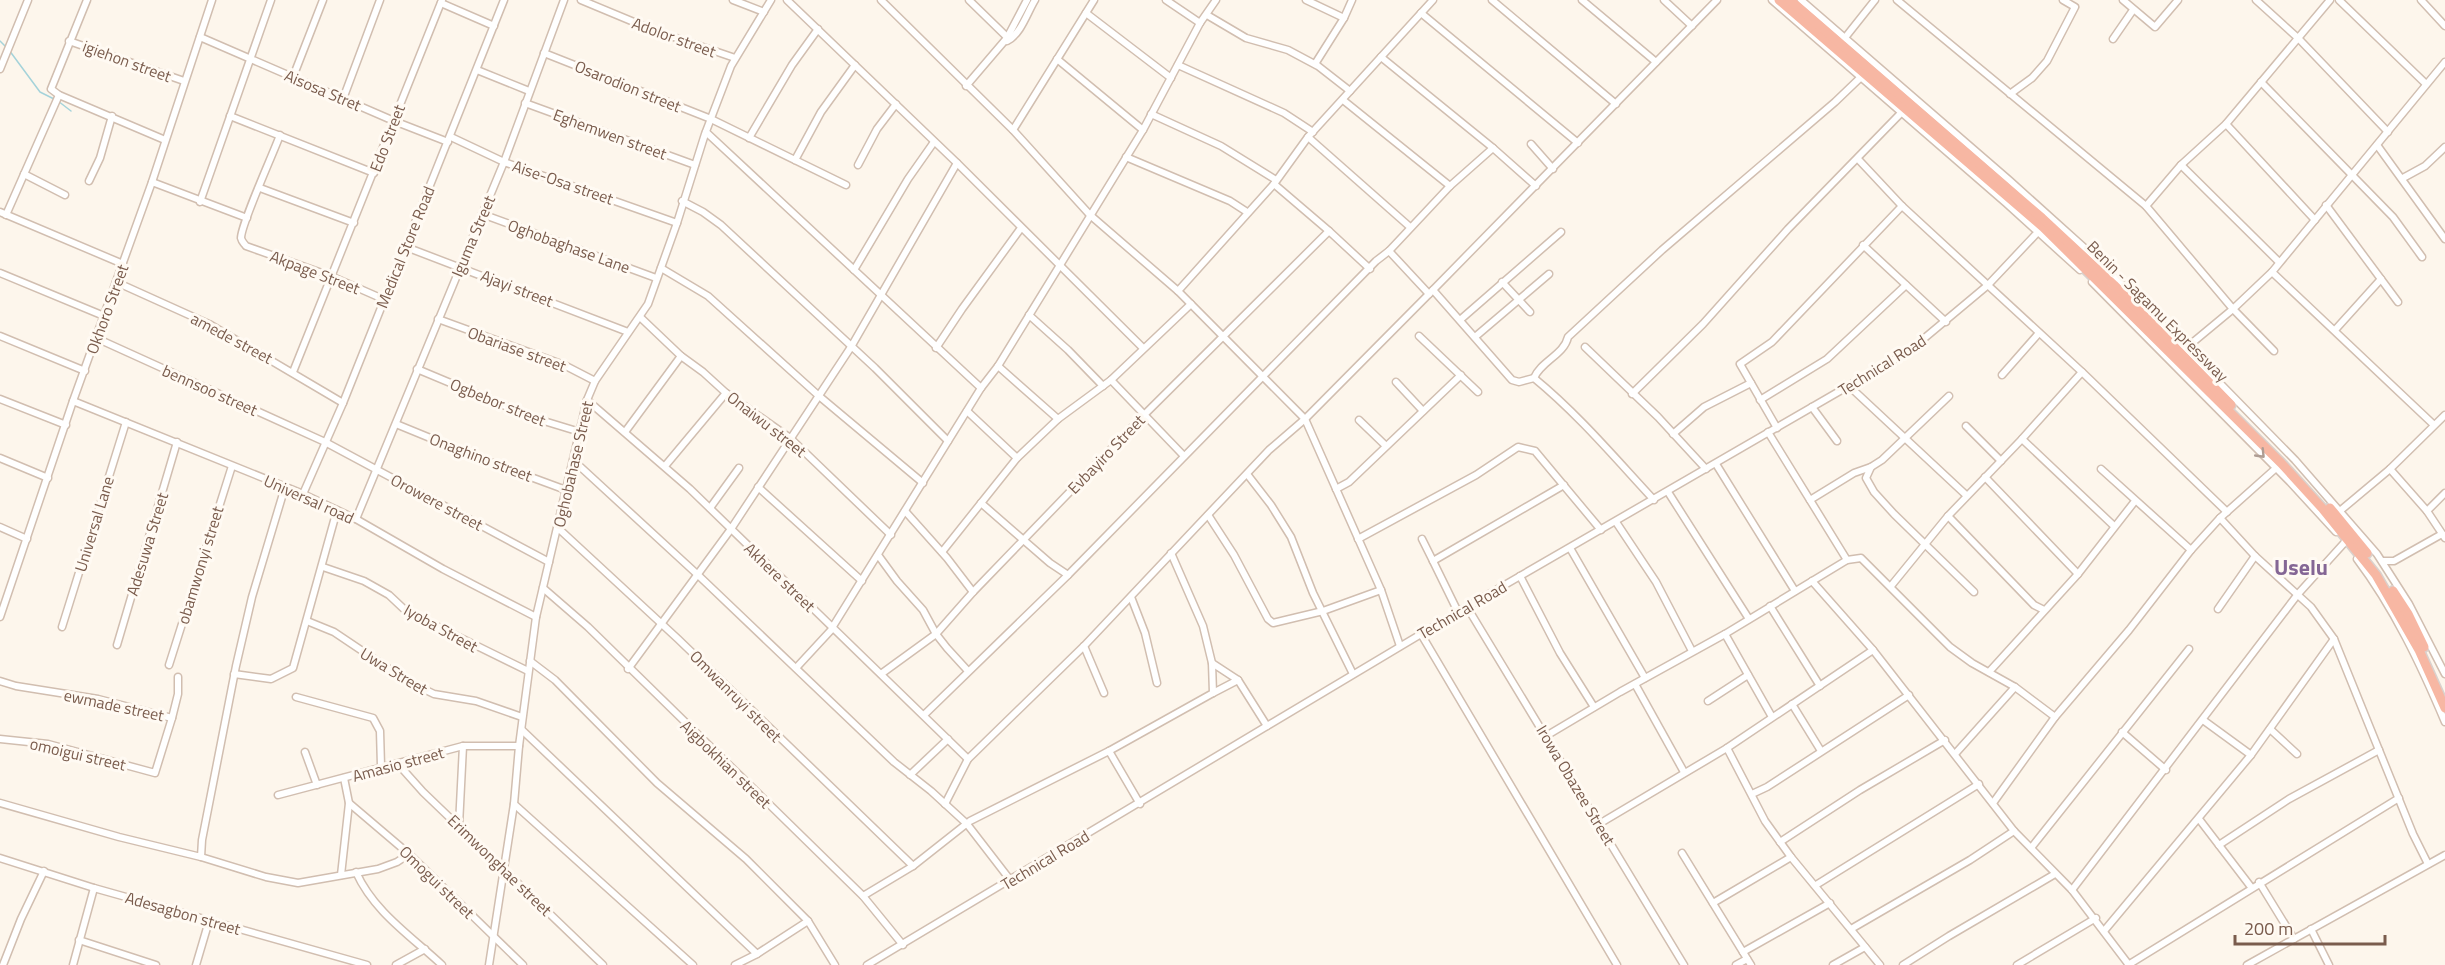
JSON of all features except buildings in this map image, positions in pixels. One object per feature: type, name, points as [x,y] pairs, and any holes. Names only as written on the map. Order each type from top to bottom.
[{"type":"highway","points":[[1779,0],[2043,227],[2281,463],[2360,553],[2400,615],[2445,708]]},
{"type":"highway","name":"Benin - Sagamu Expressway","points":[[1790,0],[2042,218],[2114,285],[2307,482],[2351,531],[2385,578],[2408,614],[2445,693]]},
{"type":"street","points":[[0,69],[28,0]]},
{"type":"street","points":[[87,0],[50,87],[59,95],[165,140]]},
{"type":"street","name":"Okhoro Street","points":[[0,617],[73,401],[152,182],[212,0]]},
{"type":"street","points":[[201,202],[271,0]]},
{"type":"street","points":[[292,77],[323,0]]},
{"type":"street","points":[[343,99],[380,0]]},
{"type":"street","name":"Medical Store Road","points":[[303,494],[343,403],[504,0]]},
{"type":"street","name":"Iguma Street","points":[[356,519],[504,162],[564,0]]},
{"type":"street","name":"Adolor street","points":[[580,0],[652,30],[735,58]]},
{"type":"street","points":[[733,0],[764,12]]},
{"type":"street","name":"Oghobahase Street","points":[[489,965],[505,871],[536,617],[587,400],[595,381],[648,304],[677,224],[682,201],[706,132],[735,58],[771,0]]},
{"type":"street","points":[[787,0],[896,104],[1143,348]]},
{"type":"street","points":[[881,0],[1013,130],[1090,215],[1178,291],[1305,418],[1381,590],[1400,646]]},
{"type":"street","points":[[969,0],[1007,40]]},
{"type":"street","points":[[1007,40],[1027,0]]},
{"type":"street","points":[[966,86],[1023,24],[1035,0]]},
{"type":"street","points":[[1013,130],[1094,0]]},
{"type":"street","points":[[1166,0],[1200,23]]},
{"type":"street","points":[[796,668],[832,628],[981,388],[998,366],[1143,130],[1200,23],[1216,0]]},
{"type":"street","points":[[1306,0],[1344,18]]},
{"type":"street","points":[[1315,64],[1344,18],[1352,0]]},
{"type":"street","points":[[1178,291],[1275,182],[1310,135],[1433,0]]},
{"type":"street","points":[[1492,0],[1616,104]]},
{"type":"street","points":[[1582,0],[1656,62]]},
{"type":"street","points":[[1664,0],[1692,27]]},
{"type":"street","points":[[945,804],[968,759],[1084,646],[1269,450],[1305,418],[1431,292],[1717,0]]},
{"type":"street","points":[[1772,0],[2038,232],[2151,336],[2345,542],[2392,613],[2429,684],[2445,722]]},
{"type":"street","points":[[1801,0],[2046,213],[2122,284],[2341,510],[2382,561],[2409,604],[2445,674]]},
{"type":"street","points":[[1844,39],[1875,0]]},
{"type":"street","points":[[1897,0],[2146,206],[2233,309],[2274,351]]},
{"type":"street","points":[[2010,94],[2032,78],[2048,61],[2075,7],[2063,0]]},
{"type":"street","points":[[2122,0],[2155,27],[2178,0]]},
{"type":"street","points":[[2256,0],[2299,39],[2388,132]]},
{"type":"street","points":[[2146,206],[2181,165],[2226,124],[2330,0]]},
{"type":"street","points":[[2339,0],[2426,84]]},
{"type":"street","points":[[2421,0],[2445,26]]},
{"type":"street","points":[[441,2],[494,26]]},
{"type":"street","name":"Edo Street","points":[[293,372],[333,277],[441,2]]},
{"type":"street","points":[[2113,39],[2133,10]]},
{"type":"street","points":[[1086,13],[1171,78]]},
{"type":"street","points":[[1421,13],[1578,143]]},
{"type":"street","points":[[1207,15],[1246,38],[1288,50],[1315,64],[1350,91]]},
{"type":"street","points":[[749,138],[786,75],[818,30]]},
{"type":"street","name":"Aisosa Stret","points":[[200,37],[394,121],[449,139]]},
{"type":"street","name":"igiehon street","points":[[69,40],[184,81]]},
{"type":"street","name":"Osarodion street","points":[[544,53],[711,119],[846,185]]},
{"type":"street","points":[[1381,57],[1536,186]]},
{"type":"street","points":[[1057,60],[1143,130]]},
{"type":"street","points":[[2186,348],[2233,309],[2272,272],[2352,172],[2445,62]]},
{"type":"street","points":[[795,160],[821,112],[855,65]]},
{"type":"street","points":[[1178,65],[1284,113],[1410,227]]},
{"type":"street","points":[[477,70],[529,91]]},
{"type":"street","points":[[1534,378],[1538,369],[1564,348],[1568,337],[1621,286],[1860,78]]},
{"type":"street","points":[[2261,82],[2352,172],[2398,222],[2422,257]]},
{"type":"street","points":[[59,95],[24,174],[3,213],[123,264]]},
{"type":"street","points":[[1343,100],[1450,186]]},
{"type":"street","name":"Eghemwen street","points":[[525,103],[695,165]]},
{"type":"street","points":[[858,165],[877,129],[896,104]]},
{"type":"street","points":[[1632,394],[1704,324],[1788,229],[1901,113]]},
{"type":"street","points":[[1151,114],[1221,146],[1275,182],[1370,269]]},
{"type":"street","points":[[230,116],[374,173]]},
{"type":"street","points":[[89,181],[100,158],[112,117]]},
{"type":"street","points":[[2226,124],[2315,220]]},
{"type":"street","points":[[706,132],[981,388]]},
{"type":"street","points":[[152,182],[247,218],[280,135]]},
{"type":"street","name":"Aise-Osa street","points":[[449,139],[504,162],[677,224]]},
{"type":"street","points":[[854,270],[908,179],[934,142]]},
{"type":"street","points":[[1532,144],[1553,169]]},
{"type":"street","points":[[2377,145],[2445,239]]},
{"type":"street","points":[[2403,178],[2425,166],[2445,147]]},
{"type":"street","points":[[924,715],[1068,575],[1450,186],[1493,148]]},
{"type":"street","points":[[1126,157],[1230,201],[1247,212]]},
{"type":"street","points":[[1858,159],[1902,206],[2082,372],[2227,512]]},
{"type":"street","points":[[628,669],[731,529],[851,347],[957,164]]},
{"type":"street","points":[[2181,165],[2279,262]]},
{"type":"street","points":[[24,174],[65,195]]},
{"type":"street","points":[[260,188],[354,223]]},
{"type":"street","points":[[682,201],[721,225],[948,441]]},
{"type":"street","points":[[2326,205],[2398,302]]},
{"type":"street","points":[[1777,428],[1741,363],[1772,342],[1902,206]]},
{"type":"street","name":"Oghobaghase Lane","points":[[483,214],[656,278]]},
{"type":"street","name":"Akpage Street","points":[[247,218],[241,236],[246,246],[333,277],[383,300]]},
{"type":"street","points":[[936,348],[1021,228]]},
{"type":"street","name":"Evbayiro Street","points":[[881,674],[936,634],[973,592],[1144,415],[1329,231]]},
{"type":"street","points":[[1461,320],[1561,232]]},
{"type":"street","name":"Technical Road","points":[[867,965],[1140,804],[1420,634],[1909,351],[1988,285],[2038,232]]},
{"type":"street","points":[[1863,245],[1946,322]]},
{"type":"street","name":"Ajayi street","points":[[406,247],[628,332]]},
{"type":"street","points":[[1389,250],[1461,320],[1512,380],[1519,382],[1534,378]]},
{"type":"street","points":[[661,268],[708,296],[819,396],[923,483]]},
{"type":"street","points":[[2272,272],[2434,425]]},
{"type":"street","points":[[0,273],[104,316]]},
{"type":"street","points":[[1475,337],[1549,274]]},
{"type":"street","points":[[2335,330],[2381,279]]},
{"type":"street","name":"amede street","points":[[116,282],[209,324],[343,403]]},
{"type":"street","points":[[1503,282],[1530,312]]},
{"type":"street","points":[[1760,400],[1827,359],[1906,285]]},
{"type":"street","points":[[942,552],[1017,458],[1058,419],[1111,380],[1191,304]]},
{"type":"street","points":[[1029,315],[1103,386]]},
{"type":"street","name":"Onaiwu street","points":[[639,316],[681,356],[726,393],[790,438],[891,535]]},
{"type":"street","name":"Obariase street","points":[[438,319],[564,365],[595,381]]},
{"type":"street","points":[[2002,375],[2039,333]]},
{"type":"street","points":[[0,336],[85,371]]},
{"type":"street","points":[[1419,336],[1478,392]]},
{"type":"street","name":"bennsoo street","points":[[96,338],[325,442]]},
{"type":"street","points":[[1585,347],[1706,469]]},
{"type":"street","points":[[625,432],[681,356]]},
{"type":"street","points":[[998,366],[1058,419]]},
{"type":"street","name":"Ogbebor street","points":[[417,369],[534,418],[580,432]]},
{"type":"street","points":[[1891,586],[1966,495],[2022,439],[2082,372]]},
{"type":"street","points":[[1336,489],[1349,482],[1461,375]]},
{"type":"street","points":[[1534,378],[1592,432],[1654,500]]},
{"type":"street","points":[[1111,380],[1184,456]]},
{"type":"street","points":[[1396,382],[1423,411]]},
{"type":"street","points":[[1673,434],[1704,407],[1751,384]]},
{"type":"street","points":[[1849,386],[1966,495]]},
{"type":"street","points":[[665,466],[726,393]]},
{"type":"street","points":[[1810,500],[1854,473],[1877,465],[1949,396]]},
{"type":"street","points":[[0,399],[66,426]]},
{"type":"street","name":"Akhere street","points":[[587,400],[665,466],[710,508],[968,759]]},
{"type":"street","name":"Universal road","points":[[73,401],[303,494],[356,519],[536,617]]},
{"type":"street","points":[[1812,407],[1837,441]]},
{"type":"street","points":[[967,411],[1017,458]]},
{"type":"street","points":[[2341,510],[2390,468],[2445,415]]},
{"type":"street","points":[[1359,420],[1386,446]]},
{"type":"street","name":"Universal Lane","points":[[62,627],[126,422]]},
{"type":"street","name":"Onaghino street","points":[[396,424],[566,490]]},
{"type":"street","points":[[1966,426],[2001,461]]},
{"type":"street","points":[[1768,432],[1847,560]]},
{"type":"street","points":[[2022,439],[2114,526]]},
{"type":"street","name":"Adesuwa Street","points":[[117,645],[177,442]]},
{"type":"street","name":"Orowere street","points":[[325,442],[549,562]]},
{"type":"street","points":[[1358,539],[1476,475],[1518,447],[1535,451],[1601,530]]},
{"type":"street","points":[[0,458],[48,478]]},
{"type":"street","points":[[573,461],[698,575],[894,762],[967,824],[1011,881]]},
{"type":"street","points":[[1716,464],[1795,591]]},
{"type":"street","name":"obamwonyi street","points":[[169,664],[232,466]]},
{"type":"street","points":[[1871,467],[1866,478],[1874,492],[1974,592]]},
{"type":"street","points":[[710,508],[739,468]]},
{"type":"street","points":[[2382,561],[2394,561],[2444,536],[2427,511],[2390,468]]},
{"type":"street","points":[[2101,469],[2191,550]]},
{"type":"street","points":[[1993,803],[2055,717],[2129,630],[2191,550],[2220,518],[2275,469]]},
{"type":"street","points":[[1247,474],[1271,505],[1291,537],[1353,674]]},
{"type":"street","points":[[1985,477],[2078,574]]},
{"type":"street","points":[[1433,561],[1564,485]]},
{"type":"street","points":[[201,857],[202,840],[234,674],[252,597],[285,487]]},
{"type":"street","points":[[758,487],[862,581]]},
{"type":"street","points":[[1668,492],[1749,619]]},
{"type":"street","points":[[2427,511],[2445,493]]},
{"type":"street","points":[[1989,672],[2078,574],[2135,501]]},
{"type":"street","points":[[981,503],[1050,563],[1068,575]]},
{"type":"street","points":[[234,674],[271,679],[293,668],[323,567],[337,510]]},
{"type":"street","points":[[905,511],[942,552],[973,592]]},
{"type":"street","points":[[1208,514],[1234,555],[1268,620],[1273,623],[1323,611],[1381,590]]},
{"type":"street","points":[[1948,516],[2034,604],[2044,610]]},
{"type":"street","points":[[2220,518],[2255,556],[2311,607],[2334,639],[2413,834],[2428,864]]},
{"type":"street","points":[[1616,522],[1656,582],[1692,651]]},
{"type":"street","points":[[0,527],[27,539]]},
{"type":"street","name":"Omwanruyi street","points":[[558,528],[913,866]]},
{"type":"street","points":[[1422,539],[1458,612]]},
{"type":"street","points":[[2072,890],[2166,770],[2298,594],[2345,542]]},
{"type":"street","points":[[1570,548],[1645,678]]},
{"type":"street","points":[[1171,554],[1203,626],[1212,663],[1213,693]]},
{"type":"street","points":[[878,555],[923,610],[936,634],[968,671]]},
{"type":"street","points":[[2218,609],[2255,556]]},
{"type":"street","points":[[1546,736],[1725,634],[1847,560],[1861,558],[1950,647],[2015,687],[2055,717]]},
{"type":"street","name":"Iyoba Street","points":[[323,567],[364,580],[389,595],[406,611],[528,671]]},
{"type":"street","points":[[1520,576],[1560,653],[1594,707]]},
{"type":"street","points":[[1812,582],[1873,650],[2014,831],[2096,918],[2129,965],[2259,882],[2399,798]]},
{"type":"street","name":"Aigbokhian street","points":[[543,588],[588,627],[628,669],[863,896],[903,945]]},
{"type":"street","points":[[0,591],[8,595]]},
{"type":"street","points":[[1131,597],[1145,633],[1158,682]]},
{"type":"street","points":[[1770,606],[1820,686]]},
{"type":"street","name":"Irowa Obazee Street","points":[[1467,607],[1684,965]]},
{"type":"street","name":"Uwa Street","points":[[307,621],[334,632],[407,681],[434,694],[477,701],[522,717]]},
{"type":"street","points":[[1420,634],[1617,965]]},
{"type":"street","points":[[1725,634],[1772,717]]},
{"type":"street","points":[[2104,931],[2251,755],[2334,639]]},
{"type":"street","points":[[1084,646],[1104,693]]},
{"type":"street","points":[[2031,848],[2189,649]]},
{"type":"street","points":[[1599,824],[1727,748],[1873,650]]},
{"type":"street","points":[[530,661],[555,680],[657,783],[746,859],[807,921],[835,965]]},
{"type":"street","points":[[1212,663],[1238,680],[1267,726]]},
{"type":"street","points":[[1708,701],[1748,675]]},
{"type":"street","points":[[172,718],[178,694],[178,677]]},
{"type":"street","points":[[863,896],[913,866],[967,824],[1109,751],[1238,680]]},
{"type":"street","name":"ewmade street","points":[[0,681],[16,686],[98,699],[172,718],[154,772]]},
{"type":"street","points":[[1635,684],[1684,772]]},
{"type":"street","points":[[1955,754],[2015,687]]},
{"type":"street","points":[[1752,794],[1767,787],[1909,695]]},
{"type":"street","points":[[296,697],[372,718],[380,731],[381,766]]},
{"type":"street","points":[[1792,704],[1821,751]]},
{"type":"street","points":[[2203,720],[2251,755]]},
{"type":"street","points":[[2270,729],[2297,754]]},
{"type":"street","points":[[522,730],[757,954]]},
{"type":"street","points":[[2122,732],[2166,770]]},
{"type":"street","name":"omoigui street","points":[[0,739],[48,744],[154,772]]},
{"type":"street","points":[[910,775],[948,739]]},
{"type":"street","points":[[1780,842],[1860,790],[1945,740]]},
{"type":"street","points":[[459,825],[463,746]]},
{"type":"street","name":"Amasio street","points":[[279,795],[463,746],[519,746]]},
{"type":"street","points":[[1727,748],[1765,821],[1791,857],[1880,965]]},
{"type":"street","points":[[2219,845],[2289,799],[2379,750]]},
{"type":"street","points":[[1109,751],[1140,804]]},
{"type":"street","points":[[305,752],[317,785]]},
{"type":"street","name":"Erimwonghae street","points":[[398,764],[423,792],[603,965]]},
{"type":"street","points":[[338,875],[349,803],[344,778]]},
{"type":"street","points":[[1816,885],[1979,784]]},
{"type":"street","points":[[0,803],[286,881],[310,882],[378,869],[397,862],[409,854]]},
{"type":"street","name":"Omogui street","points":[[349,803],[409,854],[522,965]]},
{"type":"street","points":[[514,804],[693,965]]},
{"type":"street","points":[[2199,819],[2251,887]]},
{"type":"street","points":[[1851,929],[1970,860],[2014,831]]},
{"type":"street","points":[[1682,853],[1747,959]]},
{"type":"street","points":[[2247,965],[2445,855]]},
{"type":"street","points":[[1713,903],[1791,857]]},
{"type":"street","name":"Adesagbon street","points":[[0,858],[94,888],[367,965]]},
{"type":"street","points":[[3,965],[21,918],[44,871]]},
{"type":"street","points":[[357,872],[363,888],[377,905],[442,965]]},
{"type":"street","points":[[1903,965],[2055,874]]},
{"type":"street","points":[[2259,882],[2294,939]]},
{"type":"street","points":[[73,965],[94,888]]},
{"type":"street","points":[[1736,965],[1830,903]]},
{"type":"street","points":[[2017,965],[2096,918]]},
{"type":"street","points":[[196,965],[209,921]]},
{"type":"street","points":[[735,965],[757,954],[807,921]]},
{"type":"street","points":[[2312,929],[2329,965]]},
{"type":"street","points":[[80,940],[156,965]]},
{"type":"street","points":[[1833,965],[1865,946]]},
{"type":"street","points":[[396,965],[425,949]]},
{"type":"waterway","points":[[0,41],[6,47]]},
{"type":"waterway","points":[[9,50],[40,92],[54,99]]},
{"type":"waterway","points":[[58,101],[71,111]]},
{"type":"district","name":"Uselu","points":[[2301,567]]}]
